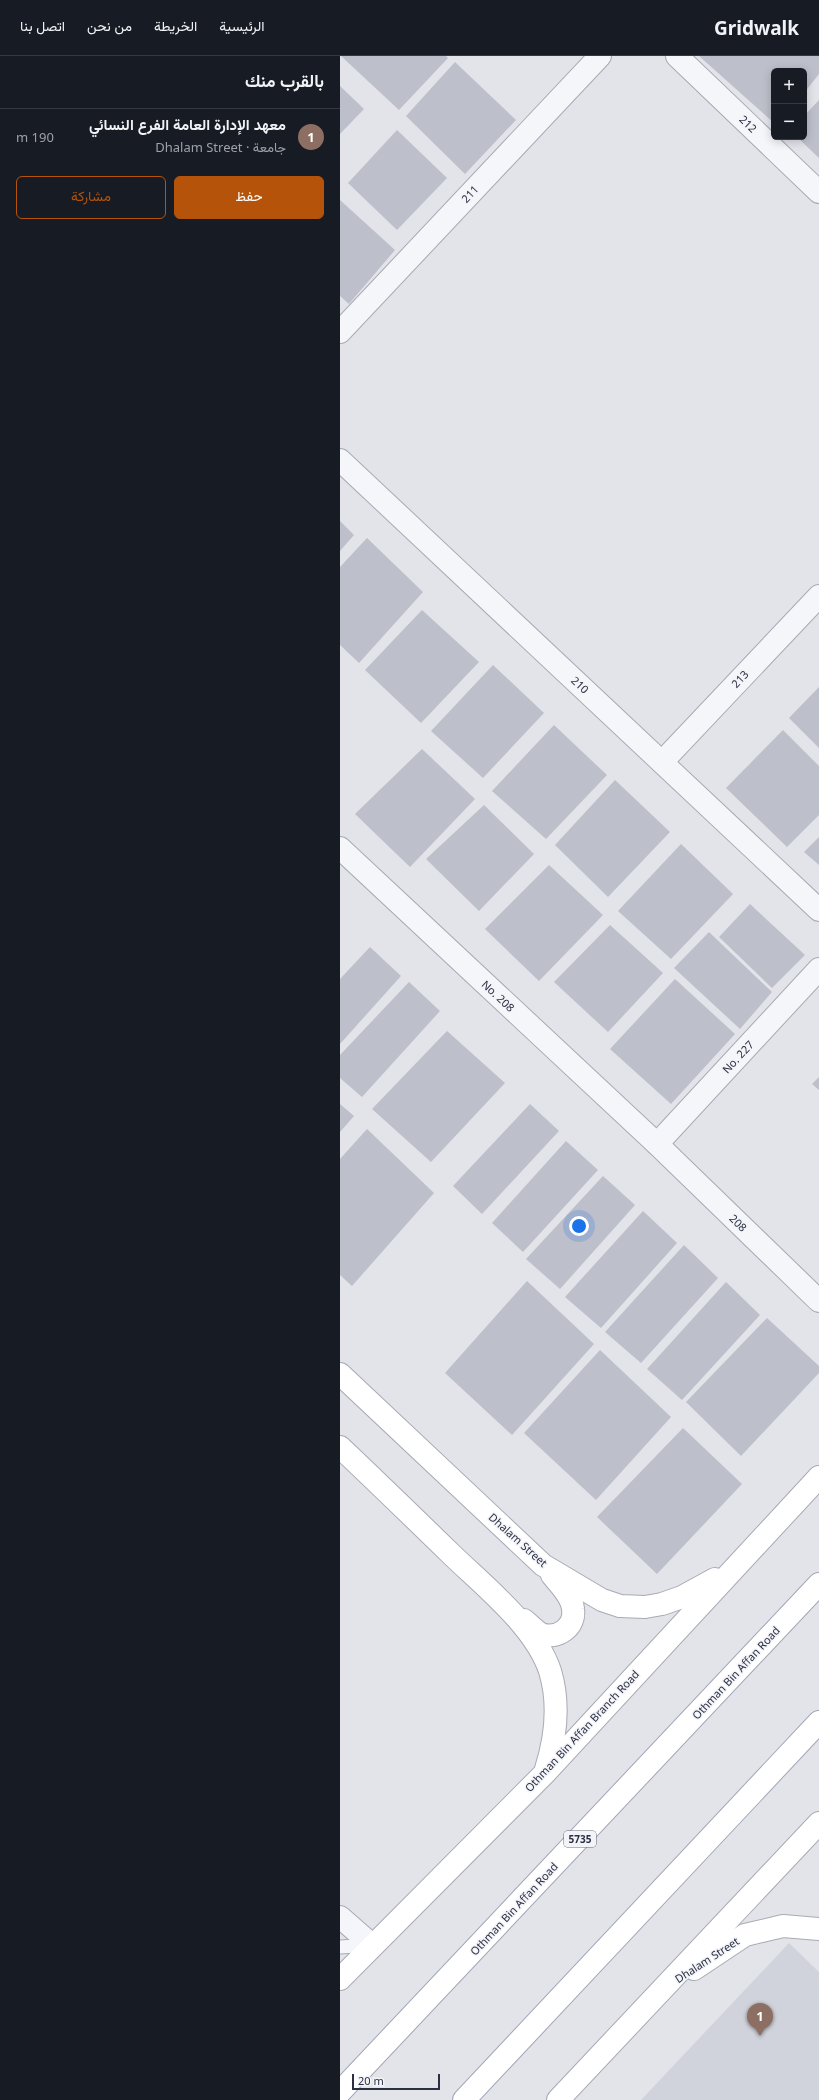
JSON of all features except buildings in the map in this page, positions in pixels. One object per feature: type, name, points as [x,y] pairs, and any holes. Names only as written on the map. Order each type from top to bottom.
[{"type":"main road","name":"Dhalam Street","points":[[340,1374],[543,1565],[602,1600],[620,1606],[645,1607],[662,1604],[682,1597],[732,1569]]},
{"type":"main road","points":[[340,1447],[507,1608],[539,1633],[549,1636],[559,1634],[568,1628],[573,1614],[570,1599],[543,1565]]},
{"type":"main road","name":"Othman Bin Affan Branch Road","points":[[340,1979],[545,1772],[819,1477]]},
{"type":"main road","name":"Othman Bin Affan Road","points":[[340,2092],[819,1584]]},
{"type":"main road","points":[[507,1608],[540,1650],[550,1671],[555,1696],[556,1722],[553,1748],[545,1772]]},
{"type":"main road","points":[[464,2100],[819,1722]]},
{"type":"main road","points":[[558,2100],[819,1823]]},
{"type":"main road","name":"Dhalam Street","points":[[666,1986],[745,1936],[783,1926],[819,1930]]},
{"type":"main road","points":[[340,1992],[372,1945]]},
{"type":"street","name":"211","points":[[340,332],[600,56]]},
{"type":"street","name":"212","points":[[677,56],[819,192]]},
{"type":"street","name":"210","points":[[340,460],[819,910]]},
{"type":"street","name":"213","points":[[662,762],[819,596]]},
{"type":"street","name":"No. 208","points":[[340,848],[657,1144]]},
{"type":"street","name":"No. 227","points":[[657,1144],[819,969]]},
{"type":"street","name":"208","points":[[657,1144],[819,1301]]},
{"type":"street","points":[[340,1917],[372,1945]]},
{"type":"lane","points":[[340,1947],[372,1945]]},
{"type":"shaded area","points":[[789,1943],[819,1972],[819,2100],[641,2100]]},
{"type":"place","name":"معهد الإدارة العامة الفرع النسائي","points":[[760,2036]]}]
